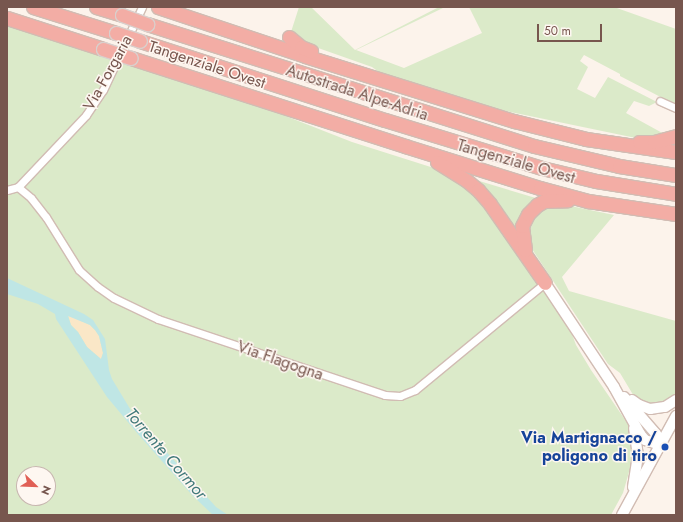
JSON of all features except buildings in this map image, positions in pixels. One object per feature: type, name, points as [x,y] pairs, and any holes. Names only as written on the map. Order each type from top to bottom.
[{"type":"highway","name":"Autostrada Alpe-Adria","points":[[33,7],[512,159],[596,181],[676,194]]},
{"type":"highway","name":"Autostrada Alpe-Adria","points":[[96,7],[534,146],[620,166],[676,175]]},
{"type":"highway","points":[[158,7],[461,105],[586,139],[676,152]]},
{"type":"highway","points":[[172,7],[198,14]]},
{"type":"highway","name":"Tangenziale Ovest","points":[[7,18],[405,146],[588,201],[676,214]]},
{"type":"highway","points":[[289,37],[300,47],[358,66],[377,78]]},
{"type":"highway","points":[[586,139],[654,142],[676,136]]},
{"type":"highway","points":[[405,146],[440,164],[472,185],[490,204],[545,283]]},
{"type":"highway","points":[[526,254],[522,226],[528,214],[537,205],[551,200],[588,201]]},
{"type":"main road","points":[[545,283],[614,387],[633,424],[645,440],[660,445]]},
{"type":"main road","points":[[614,387],[644,408],[658,409],[676,400]]},
{"type":"main road","points":[[614,387],[656,434],[660,445]]},
{"type":"main road","points":[[622,515],[676,416]]},
{"type":"main road","points":[[630,501],[638,456],[633,424]]},
{"type":"street","name":"Via Forgaria","points":[[18,187],[75,129],[95,103],[112,73],[142,7]]},
{"type":"street","points":[[660,101],[676,108]]},
{"type":"street","points":[[7,190],[18,187]]},
{"type":"street","name":"Via Flagogna","points":[[18,187],[31,198],[46,217],[79,270],[93,284],[114,298],[158,319],[384,395],[400,396],[415,390],[545,283]]},
{"type":"green space","points":[[299,7],[311,7],[355,50],[439,7],[445,7],[356,50],[404,68],[482,33],[469,7],[614,7],[676,29],[676,105],[620,76],[620,74],[584,55],[580,61],[588,67],[577,89],[595,98],[608,77],[657,102],[649,106],[634,101],[626,113],[666,135],[646,139],[631,137],[487,107],[383,75],[372,67],[304,43],[291,32]]},
{"type":"green space","points":[[7,26],[283,115],[352,142],[437,169],[465,185],[481,201],[569,326],[576,345],[591,370],[630,427],[633,454],[631,465],[623,493],[611,515],[7,515]]},
{"type":"green space","points":[[476,180],[539,199],[516,231]]},
{"type":"green space","points":[[566,205],[614,215],[562,277],[569,291],[676,321],[676,395],[666,402],[660,404],[647,404],[635,398],[620,373],[608,364],[532,249],[529,232],[536,215],[542,209],[549,206]]},
{"type":"sand","points":[[68,315],[90,325],[95,330],[99,336],[103,353],[101,359],[87,347],[78,332],[71,325]]},
{"type":"water","name":"Torrente Cormor","points":[[7,278],[84,314],[93,320],[105,339],[109,370],[112,379],[135,417],[216,507],[228,515],[213,515],[192,495],[137,433],[107,397],[56,319],[55,314],[38,304],[7,294]],"holes":[[[68,316],[90,325],[99,336],[103,353],[101,359],[87,347],[78,332],[71,325]]]},
{"type":"place","name":"Via Martignacco / poligono di tiro","points":[[665,447]]}]
